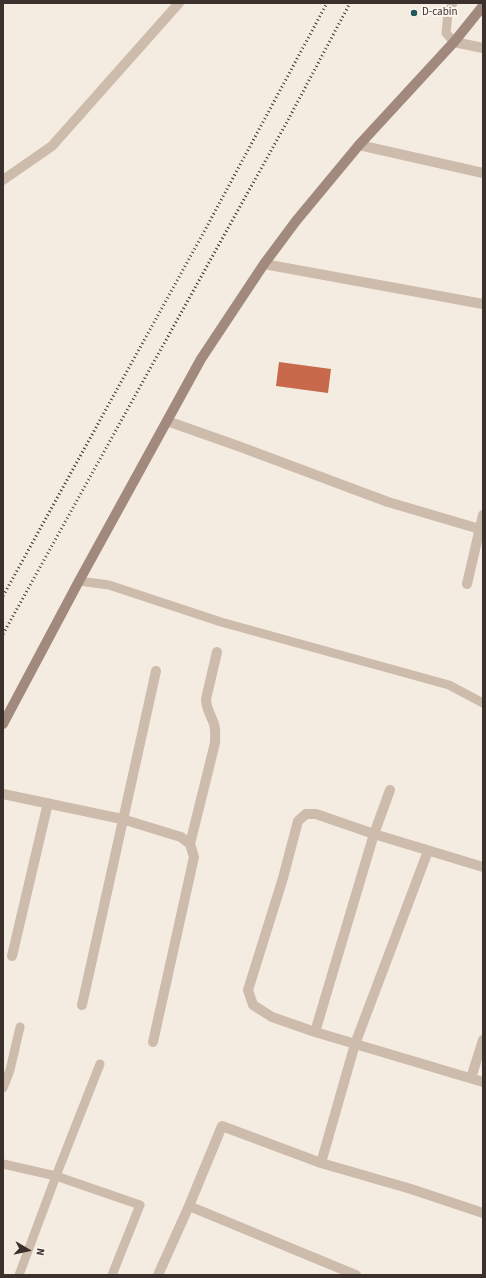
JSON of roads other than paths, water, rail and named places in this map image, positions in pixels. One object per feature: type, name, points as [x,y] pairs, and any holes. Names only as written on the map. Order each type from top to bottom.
[{"type":"main road","points":[[3,724],[79,580],[201,359],[264,264],[296,221],[360,145],[454,42],[483,6]]},
{"type":"street","points":[[3,180],[52,146],[179,3]]},
{"type":"street","points":[[454,42],[483,48]]},
{"type":"street","points":[[360,145],[483,173]]},
{"type":"street","points":[[264,264],[483,304]]},
{"type":"street","points":[[167,421],[388,502],[481,530]]},
{"type":"street","points":[[467,584],[481,530],[483,515]]},
{"type":"street","points":[[153,1042],[194,857],[190,844],[215,743],[216,732],[206,707],[206,699],[217,652]]},
{"type":"street","points":[[82,1005],[156,671]]},
{"type":"street","points":[[315,1032],[374,834],[390,790]]},
{"type":"street","points":[[3,794],[48,802],[123,820],[181,837],[190,844]]},
{"type":"street","points":[[12,956],[48,802]]},
{"type":"street","points":[[483,867],[374,834],[316,814],[306,814],[298,820],[283,878],[248,990],[253,1005],[272,1017],[315,1032],[483,1082]]},
{"type":"street","points":[[321,1163],[355,1044],[428,851]]},
{"type":"street","points":[[471,1078],[483,1040]]},
{"type":"street","points":[[158,1275],[189,1206],[222,1126],[321,1163],[411,1188],[483,1213]]},
{"type":"street","points":[[189,1206],[356,1275]]},
{"type":"lane","points":[[452,3],[448,13],[446,33],[454,42]]},
{"type":"lane","points":[[79,580],[109,585],[221,622],[449,685],[483,702]]},
{"type":"lane","points":[[3,1088],[10,1070],[20,1027]]},
{"type":"lane","points":[[19,1275],[100,1064]]},
{"type":"lane","points":[[3,1164],[56,1176],[140,1205],[112,1275]]},
{"type":"railway","points":[[3,596],[205,230],[327,3]]},
{"type":"railway","points":[[3,634],[288,120],[350,3]]},
{"type":"place","name":"D-cabin","points":[[414,13]]}]
